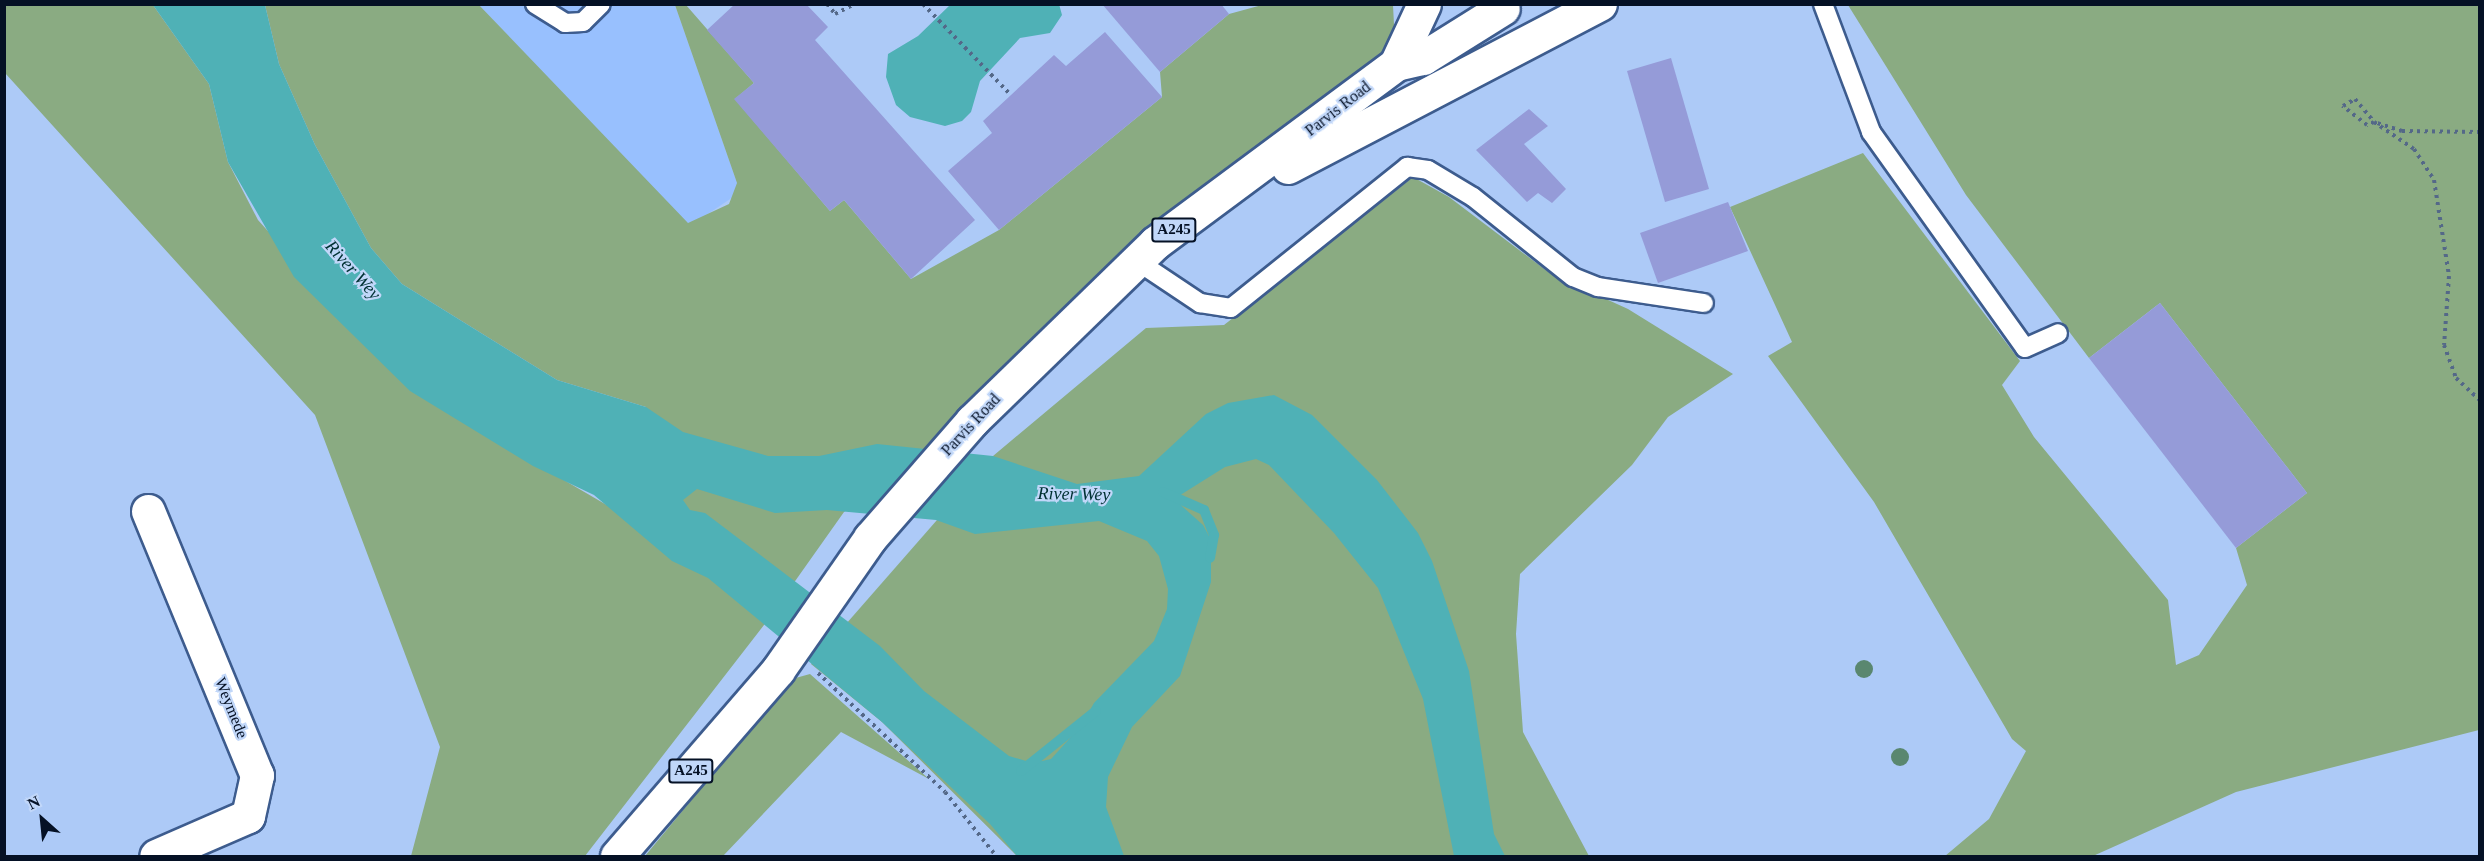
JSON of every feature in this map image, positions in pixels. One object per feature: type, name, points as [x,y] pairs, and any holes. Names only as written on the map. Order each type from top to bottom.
[{"type":"main road","name":"Parvis Road","points":[[1396,64],[1424,4]]},
{"type":"main road","name":"A245","points":[[1193,216],[1600,4]]},
{"type":"main road","name":"Parvis Road","points":[[617,856],[765,684],[870,538],[972,421],[1137,261],[1193,216],[1396,64],[1423,58],[1498,6]]},
{"type":"main road","name":"Weymede","points":[[148,511],[257,775],[248,816],[156,856]]},
{"type":"lane","points":[[535,4],[565,23],[583,22],[601,4]]},
{"type":"lane","points":[[1823,4],[1871,132],[2025,348],[2058,333]]},
{"type":"lane","points":[[1137,261],[1200,303],[1231,308],[1407,167],[1428,170],[1473,197],[1573,277],[1598,287],[1704,303]]},
{"type":"path","points":[[827,4],[836,14],[855,4]]},
{"type":"path","points":[[923,4],[1011,95]]},
{"type":"path","points":[[2480,132],[2402,130],[2374,122],[2367,125],[2350,116],[2345,101],[2355,99],[2374,122],[2414,149],[2434,180],[2449,276],[2444,345],[2456,378],[2480,400]]},
{"type":"path","points":[[810,674],[814,669],[878,723],[945,792],[996,856]]},
{"type":"shaded area","points":[[5,5],[153,5],[209,84],[228,162],[258,220],[411,391],[617,511],[646,407],[557,380],[402,284],[371,248],[315,145],[279,64],[265,5],[479,5],[688,223],[729,204],[737,183],[675,5],[686,5],[754,83],[735,99],[830,211],[844,200],[911,279],[999,230],[1162,97],[1160,72],[1229,14],[1262,5],[1393,5],[1396,64],[1261,168],[972,421],[844,512],[764,625],[585,856],[411,856],[440,747],[315,415],[5,73]]},
{"type":"shaded area","points":[[479,5],[675,5],[737,183],[736,195],[699,220],[688,223],[678,216]]},
{"type":"shaded area","points":[[1848,5],[2479,5],[2479,730],[2236,792],[2093,856],[1945,856],[1989,819],[2026,751],[2012,739],[1874,502],[1768,356],[1792,342],[1730,207],[1863,153],[2020,361],[2002,385],[2034,437],[2168,600],[2176,665],[2199,655],[2247,585],[2236,548],[2307,493],[2160,303],[2089,358],[1966,195]]},
{"type":"shaded area","points":[[1413,177],[1449,197],[1551,274],[1628,309],[1733,374],[1668,417],[1632,465],[1520,574],[1516,634],[1523,732],[1589,856],[1017,856],[882,722],[811,664],[993,456],[1146,328],[1224,325]]},
{"type":"shaded area","points":[[810,674],[929,779],[841,732],[723,856],[645,856],[792,679]]},
{"type":"water","points":[[1059,4],[1062,15],[1050,33],[1020,38],[980,81],[971,112],[962,121],[945,126],[910,117],[896,105],[886,77],[888,54],[918,36],[950,5]]},
{"type":"water","points":[[153,5],[265,5],[279,64],[315,145],[371,248],[402,284],[557,380],[646,407],[683,432],[768,456],[819,456],[877,444],[993,456],[1077,484],[1139,476],[1206,414],[1228,403],[1274,395],[1312,415],[1377,480],[1418,533],[1432,561],[1469,671],[1494,834],[1505,856],[1454,856],[1423,699],[1378,588],[1334,533],[1269,465],[1256,459],[1225,467],[1174,499],[1203,525],[1211,540],[1211,582],[1180,676],[1132,727],[1108,777],[1106,807],[1124,856],[1017,856],[990,824],[882,722],[708,578],[672,561],[594,495],[533,466],[410,391],[294,277],[228,162],[209,84]],"holes":[[[697,489],[775,513],[827,510],[936,520],[975,534],[1099,521],[1147,541],[1159,556],[1168,589],[1167,609],[1154,641],[1094,703],[1081,726],[1051,759],[1033,763],[1009,756],[924,691],[880,646],[705,513],[690,510],[683,500]]]},
{"type":"building","points":[[735,4],[806,4],[828,27],[815,40],[975,220],[911,279],[844,200],[830,211],[734,99],[754,83],[707,30]]},
{"type":"building","points":[[1102,4],[1221,4],[1229,14],[1160,72]]},
{"type":"building","points":[[1105,32],[1162,97],[999,230],[948,171],[992,133],[983,121],[1054,55],[1066,66]]},
{"type":"building","points":[[1671,58],[1709,189],[1665,202],[1627,71]]},
{"type":"building","points":[[1529,109],[1548,126],[1524,144],[1566,189],[1552,203],[1538,193],[1527,202],[1476,150]]},
{"type":"building","points":[[1728,202],[1748,251],[1658,283],[1640,233]]},
{"type":"building","points":[[2160,303],[2307,493],[2236,548],[2089,358]]},
{"type":"waterway","name":"River Wey","points":[[1163,492],[1204,510],[1214,535],[1210,558]]},
{"type":"waterway","name":"River Wey","points":[[1021,771],[1096,711]]}]
